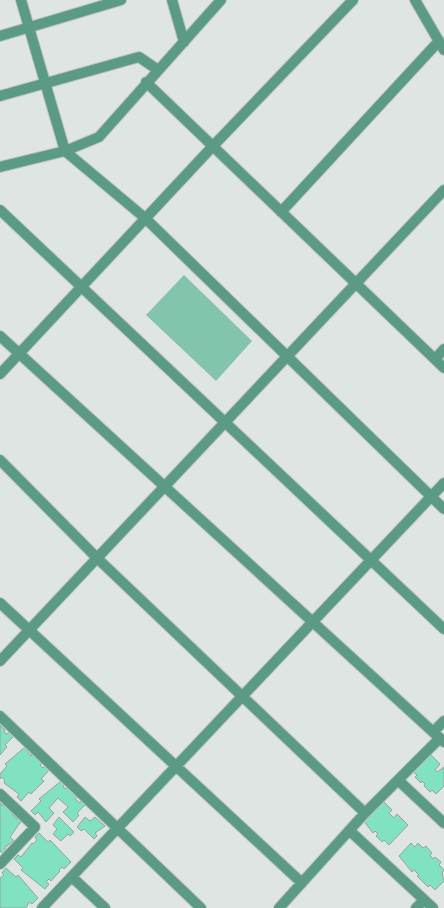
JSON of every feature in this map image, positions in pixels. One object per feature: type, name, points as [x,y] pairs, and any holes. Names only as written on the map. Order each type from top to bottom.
[{"type":"street","points":[[21,0],[65,150],[145,218],[444,509]]},
{"type":"street","points":[[0,36],[121,0]]},
{"type":"street","points":[[172,0],[184,42]]},
{"type":"street","points":[[0,167],[65,150],[99,137],[146,82],[221,0]]},
{"type":"street","points":[[0,374],[145,218],[353,0]]},
{"type":"street","points":[[281,212],[442,46],[415,0]]},
{"type":"street","points":[[0,96],[139,56],[158,70]]},
{"type":"street","points":[[146,82],[444,368]]},
{"type":"street","points":[[0,661],[444,190]]},
{"type":"street","points":[[0,210],[444,629]]},
{"type":"street","points":[[0,336],[439,737]]},
{"type":"street","points":[[435,359],[444,350]]},
{"type":"street","points":[[0,460],[97,558],[365,813]]},
{"type":"street","points":[[42,908],[444,483]]},
{"type":"street","points":[[0,603],[302,883]]},
{"type":"street","points":[[0,716],[201,908]]},
{"type":"street","points":[[279,908],[365,813],[439,737],[444,720]]},
{"type":"street","points":[[398,780],[444,823]]},
{"type":"street","points":[[0,794],[35,827],[0,864]]},
{"type":"street","points":[[350,830],[433,908]]},
{"type":"street","points":[[72,877],[105,908]]},
{"type":"street","points":[[416,908],[424,900]]},
{"type":"green space","points":[[184,275],[252,341],[216,381],[146,315]]},
{"type":"building","points":[[0,725],[5,730],[4,732],[7,734],[9,732],[14,736],[5,745],[7,747],[0,755]]},
{"type":"building","points":[[25,747],[31,756],[32,754],[42,763],[40,765],[43,768],[46,765],[50,769],[41,779],[44,781],[31,794],[29,792],[21,801],[17,797],[19,794],[4,783],[5,781],[2,777],[0,779],[0,774],[7,766],[5,764]]},
{"type":"building","points":[[429,753],[440,764],[435,770],[437,772],[444,767],[444,786],[436,794],[432,790],[430,792],[424,786],[425,784],[422,781],[421,783],[415,777],[417,775],[412,771]]},
{"type":"building","points":[[61,781],[65,784],[63,787],[66,789],[68,787],[77,797],[75,799],[80,803],[82,800],[86,804],[77,813],[79,815],[73,822],[63,812],[68,807],[58,798],[49,808],[54,813],[46,822],[38,812],[35,815],[31,811],[41,801],[39,799]]},
{"type":"building","points":[[382,800],[392,810],[389,813],[394,818],[397,814],[408,825],[389,845],[384,840],[382,842],[376,836],[378,834],[375,831],[373,833],[363,820]]},
{"type":"building","points":[[0,803],[3,806],[5,804],[14,812],[12,814],[17,819],[19,817],[22,820],[10,837],[14,841],[4,848],[7,850],[3,854],[0,851]]},
{"type":"building","points":[[59,817],[74,832],[70,836],[68,834],[61,841],[53,834],[57,829],[53,825]]},
{"type":"building","points":[[85,817],[90,821],[95,817],[105,826],[95,833],[97,836],[94,839],[84,829],[81,831],[77,827]]},
{"type":"building","points":[[39,833],[48,842],[50,840],[71,862],[64,869],[62,867],[51,881],[49,879],[46,882],[49,884],[45,889],[21,870],[23,868],[14,859],[18,855],[21,857],[32,843],[33,844],[37,840],[35,837]]},
{"type":"building","points":[[411,843],[415,847],[418,843],[423,848],[426,846],[432,853],[430,855],[433,859],[435,857],[441,862],[439,865],[444,870],[442,873],[444,881],[435,890],[430,885],[428,887],[417,876],[419,875],[414,870],[412,872],[399,856]]},
{"type":"building","points":[[6,868],[16,877],[18,875],[38,898],[32,904],[29,902],[26,908],[0,908],[0,878],[4,875],[2,873]]}]
